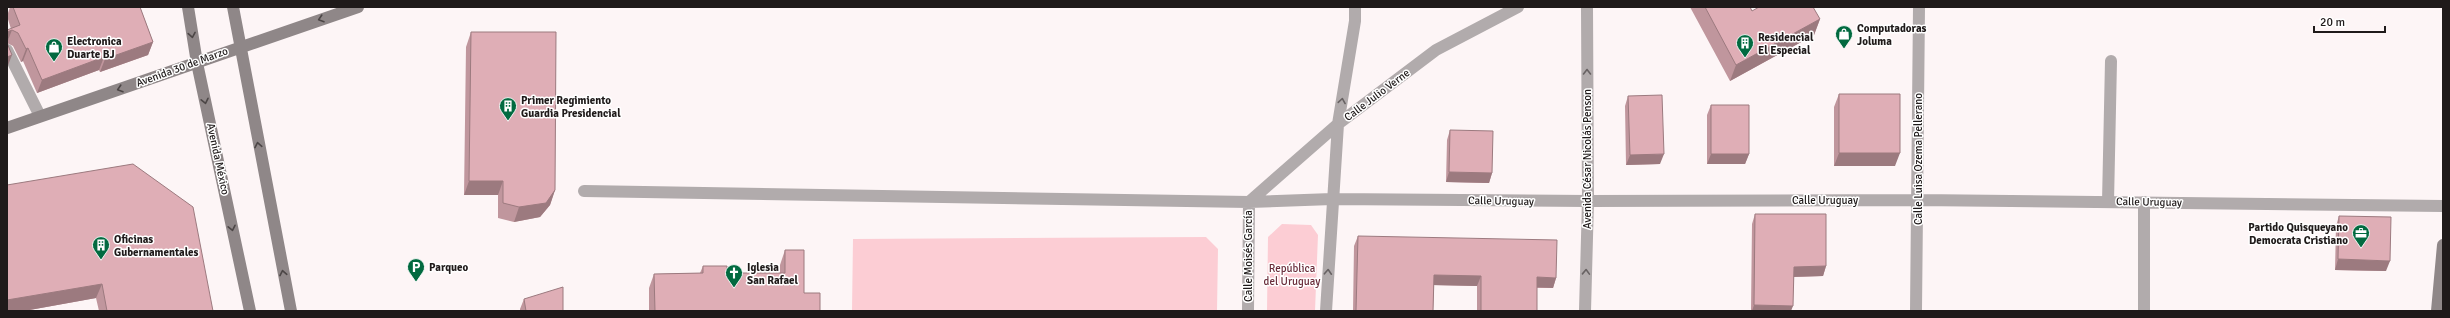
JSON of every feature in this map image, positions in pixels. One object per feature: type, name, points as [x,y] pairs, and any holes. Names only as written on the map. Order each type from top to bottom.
[{"type":"main road","name":"Avenida México","points":[[188,7],[197,63],[250,311]]},
{"type":"main road","points":[[233,7],[239,47],[291,311]]},
{"type":"main road","name":"Avenida 30 de Marzo","points":[[7,128],[358,7]]},
{"type":"main road","points":[[2437,311],[2443,245]]},
{"type":"street","points":[[1326,311],[1338,124],[1355,21],[1355,7]]},
{"type":"street","name":"Calle Julio Verne","points":[[1249,202],[1338,124],[1436,50],[1518,7]]},
{"type":"street","name":"Avenida César Nicolás Penson","points":[[1585,311],[1588,201],[1587,7]]},
{"type":"street","name":"Calle Luisa Ozema Pellerano","points":[[1916,311],[1918,200],[1918,7]]},
{"type":"street","points":[[7,50],[40,116]]},
{"type":"street","points":[[2108,202],[2111,61]]},
{"type":"street","name":"Calle Uruguay","points":[[584,191],[834,197],[1208,200],[1249,202],[1332,199],[1588,201],[1918,200],[2443,206]]},
{"type":"street","name":"Calle Moisés García","points":[[1248,311],[1249,202]]},
{"type":"street","points":[[2144,202],[2144,311]]},
{"type":"green space","name":"República del Uruguay","points":[[1282,224],[1311,225],[1318,235],[1315,311],[1267,311],[1268,237]]},
{"type":"green space","points":[[1206,237],[1218,249],[1217,311],[852,311],[853,239]]},
{"type":"building","points":[[13,7],[140,7],[153,42],[105,59],[104,57],[42,80],[28,48],[26,49],[18,33],[12,30],[7,32],[7,30],[20,25]]},
{"type":"building","name":"Residencial El Especial","points":[[1705,7],[1750,7],[1752,11],[1759,7],[1813,7],[1820,19],[1736,65]]},
{"type":"building","name":"Primer Regimiento Guardia Presidencial","points":[[471,32],[556,32],[555,190],[546,203],[519,207],[503,203],[503,181],[469,181]]},
{"type":"building","points":[[7,43],[12,55],[7,57]]},
{"type":"building","points":[[1839,94],[1900,94],[1900,153],[1839,153]]},
{"type":"building","points":[[1662,95],[1664,154],[1630,155],[1628,96]]},
{"type":"building","points":[[1711,105],[1749,105],[1749,154],[1711,154]]},
{"type":"building","points":[[1450,130],[1493,131],[1492,173],[1449,172]]},
{"type":"building","name":"Oficinas Gubernamentales","points":[[133,164],[193,207],[213,311],[107,311],[102,284],[7,300],[7,185]]},
{"type":"building","points":[[1755,214],[1826,214],[1826,266],[1794,267],[1793,306],[1754,305]]},
{"type":"building","name":"Partido Quisqueyano Democrata Cristiano","points":[[2339,216],[2391,217],[2390,261],[2338,259]]},
{"type":"building","points":[[1358,236],[1557,240],[1556,278],[1537,277],[1537,311],[1481,311],[1481,276],[1434,275],[1433,311],[1356,311]]},
{"type":"building","name":"Iglesia San Rafael","points":[[785,250],[804,250],[804,293],[820,293],[820,311],[655,311],[654,274],[703,273],[703,266],[727,266],[727,273],[785,273]]},
{"type":"building","points":[[563,287],[563,311],[526,311],[524,299]]},
{"type":"place","name":"Computadoras Joluma","points":[[1844,49]]},
{"type":"place","name":"Residencial El Especial","points":[[1745,58]]},
{"type":"place","name":"Electronica Duarte BJ","points":[[54,62]]},
{"type":"place","name":"Primer Regimiento Guardia Presidencial","points":[[508,121]]},
{"type":"place","name":"Partido Quisqueyano Democrata Cristiano","points":[[2361,248]]},
{"type":"place","name":"Oficinas Gubernamentales","points":[[101,260]]},
{"type":"place","name":"Parqueo","points":[[416,282]]},
{"type":"place","name":"Iglesia San Rafael","points":[[734,288]]}]
